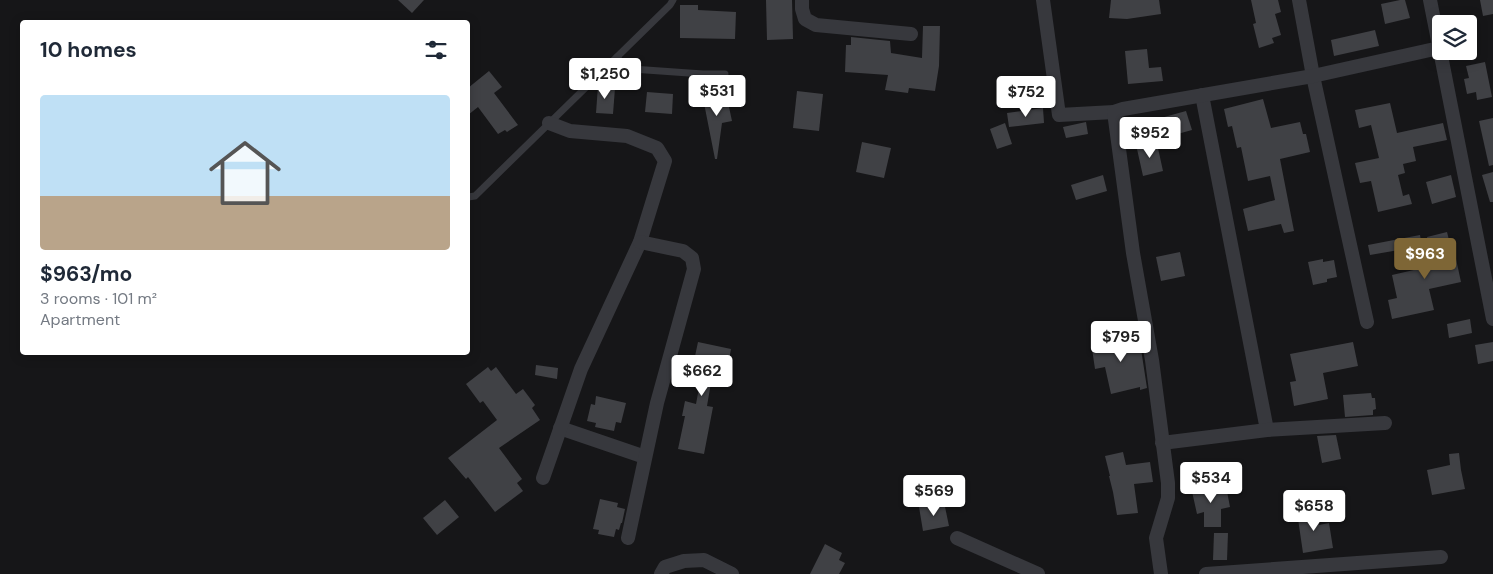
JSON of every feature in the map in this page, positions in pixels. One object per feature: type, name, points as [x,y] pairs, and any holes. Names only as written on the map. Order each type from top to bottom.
[{"type":"street","points":[[802,0],[805,19],[816,24],[911,34]]},
{"type":"street","points":[[1043,0],[1059,115],[1114,112],[1313,76],[1432,50]]},
{"type":"street","points":[[1299,0],[1313,76],[1367,322]]},
{"type":"street","points":[[1430,0],[1433,15]]},
{"type":"street","points":[[1441,60],[1493,319]]},
{"type":"street","points":[[1202,95],[1267,430]]},
{"type":"street","points":[[1114,112],[1131,244],[1152,360],[1168,483],[1168,498],[1156,538],[1160,574]]},
{"type":"street","points":[[543,478],[581,369],[640,242],[665,160],[657,148],[627,136],[570,131],[549,124]]},
{"type":"street","points":[[628,538],[657,403],[694,269],[692,258],[682,251],[640,242]]},
{"type":"street","points":[[1162,443],[1267,430],[1385,423]]},
{"type":"street","points":[[560,428],[645,457]]},
{"type":"street","points":[[957,538],[1035,573]]},
{"type":"street","points":[[1206,574],[1441,556]]},
{"type":"street","points":[[661,574],[665,567],[684,561],[704,560],[732,574]]},
{"type":"lane","points":[[470,197],[475,196],[673,0]]},
{"type":"lane","points":[[617,57],[622,64],[632,69],[725,74]]},
{"type":"building","points":[[398,0],[424,0],[412,13]]},
{"type":"building","points":[[766,0],[792,0],[793,39],[767,40]]},
{"type":"building","points":[[1111,0],[1159,0],[1161,14],[1127,19],[1109,18]]},
{"type":"building","points":[[1251,0],[1278,0],[1281,12],[1275,14],[1281,35],[1272,38],[1274,43],[1259,48],[1253,24],[1256,23]]},
{"type":"building","points":[[1405,0],[1410,18],[1385,24],[1381,4]]},
{"type":"building","points":[[1480,0],[1493,0],[1493,14],[1483,16]]},
{"type":"building","points":[[680,5],[698,5],[698,10],[736,12],[735,39],[680,38]]},
{"type":"building","points":[[923,26],[940,26],[939,66],[935,91],[909,88],[908,93],[885,90],[888,75],[845,72],[846,45],[851,45],[851,37],[890,41],[891,53],[922,58]]},
{"type":"building","points":[[1375,30],[1379,46],[1334,56],[1331,40]]},
{"type":"building","points":[[1147,49],[1149,68],[1161,67],[1163,81],[1128,84],[1125,51]]},
{"type":"building","points":[[1485,62],[1492,97],[1477,100],[1476,92],[1467,94],[1464,79],[1469,78],[1466,66]]},
{"type":"building","points":[[489,71],[502,87],[494,93],[518,125],[507,132],[505,130],[498,134],[478,107],[470,113],[470,86]]},
{"type":"building","points":[[598,86],[615,88],[613,114],[596,113]]},
{"type":"building","points":[[797,91],[823,94],[819,131],[793,128]]},
{"type":"building","points":[[647,92],[673,94],[672,114],[645,112]]},
{"type":"building","points":[[726,93],[732,121],[722,123],[717,159],[715,159],[703,98]]},
{"type":"building","points":[[1263,99],[1271,128],[1300,122],[1303,134],[1306,134],[1310,152],[1280,159],[1294,231],[1284,233],[1281,224],[1248,231],[1243,209],[1275,200],[1270,176],[1248,181],[1241,147],[1237,148],[1232,126],[1228,127],[1224,109]]},
{"type":"building","points":[[1390,103],[1397,133],[1443,123],[1447,140],[1413,147],[1416,161],[1403,164],[1405,173],[1398,175],[1403,196],[1409,194],[1412,204],[1378,212],[1371,181],[1360,183],[1355,163],[1379,158],[1371,125],[1359,128],[1355,110]]},
{"type":"building","points":[[1043,108],[1044,123],[1009,127],[1007,113]]},
{"type":"building","points":[[1186,111],[1192,130],[1163,138],[1157,119]]},
{"type":"building","points":[[1493,118],[1493,165],[1489,166],[1479,121]]},
{"type":"building","points":[[1086,122],[1088,134],[1066,138],[1063,127]]},
{"type":"building","points":[[1005,123],[1012,144],[997,149],[990,129]]},
{"type":"building","points":[[1156,139],[1163,171],[1143,176],[1137,149],[1147,147],[1145,142]]},
{"type":"building","points":[[862,142],[891,148],[884,178],[856,172]]},
{"type":"building","points":[[1493,172],[1493,202],[1490,202],[1482,175]]},
{"type":"building","points":[[1103,175],[1107,191],[1076,200],[1071,185]]},
{"type":"building","points":[[1451,175],[1456,197],[1432,204],[1426,182]]},
{"type":"building","points":[[1447,232],[1461,282],[1429,289],[1434,310],[1392,319],[1388,300],[1397,298],[1392,275],[1418,269],[1418,266],[1433,264],[1427,237]]},
{"type":"building","points":[[1420,235],[1422,246],[1370,255],[1368,245]]},
{"type":"building","points":[[1180,252],[1185,276],[1161,281],[1156,257]]},
{"type":"building","points":[[1323,259],[1323,262],[1334,260],[1337,277],[1327,279],[1327,282],[1313,285],[1308,262]]},
{"type":"building","points":[[1470,319],[1472,333],[1449,338],[1447,324]]},
{"type":"building","points":[[1139,336],[1147,388],[1140,390],[1140,387],[1111,394],[1105,367],[1095,369],[1091,342]]},
{"type":"building","points":[[698,342],[731,349],[727,371],[716,369],[715,372],[713,371],[707,406],[713,407],[704,454],[678,449],[685,416],[682,416],[685,401],[696,404],[701,377],[691,375]]},
{"type":"building","points":[[1353,342],[1358,366],[1323,373],[1328,399],[1294,406],[1290,382],[1296,381],[1290,354]]},
{"type":"building","points":[[1493,342],[1493,361],[1478,364],[1475,345]]},
{"type":"building","points":[[536,365],[558,368],[557,379],[535,375]]},
{"type":"building","points":[[488,367],[491,371],[496,367],[516,394],[523,389],[535,405],[532,408],[540,420],[499,448],[522,479],[517,483],[523,491],[495,512],[468,477],[466,479],[448,458],[497,420],[483,401],[480,403],[466,384]]},
{"type":"building","points":[[1371,393],[1372,398],[1375,398],[1376,409],[1373,410],[1373,415],[1345,417],[1343,395]]},
{"type":"building","points":[[596,396],[626,403],[621,423],[616,422],[614,431],[595,427],[596,423],[587,421],[591,404],[595,405]]},
{"type":"building","points":[[1336,435],[1341,459],[1322,463],[1317,436]]},
{"type":"building","points":[[1123,452],[1126,465],[1150,462],[1153,482],[1134,484],[1138,513],[1117,515],[1105,456]]},
{"type":"building","points":[[1459,453],[1465,489],[1432,495],[1427,470],[1450,465],[1449,454]]},
{"type":"building","points":[[1203,484],[1204,491],[1226,486],[1230,507],[1221,509],[1221,527],[1204,527],[1204,512],[1197,514],[1191,487]]},
{"type":"building","points":[[600,499],[618,503],[617,507],[625,509],[622,523],[619,530],[616,529],[614,537],[598,534],[599,530],[593,529]]},
{"type":"building","points":[[445,500],[459,517],[437,535],[423,518]]},
{"type":"building","points":[[944,502],[949,526],[923,531],[919,507]]},
{"type":"building","points":[[1316,509],[1319,525],[1329,523],[1333,548],[1303,553],[1297,512]]},
{"type":"building","points":[[1214,533],[1228,533],[1227,560],[1213,560]]},
{"type":"building","points":[[825,544],[842,553],[839,560],[845,563],[839,574],[810,574]]}]
